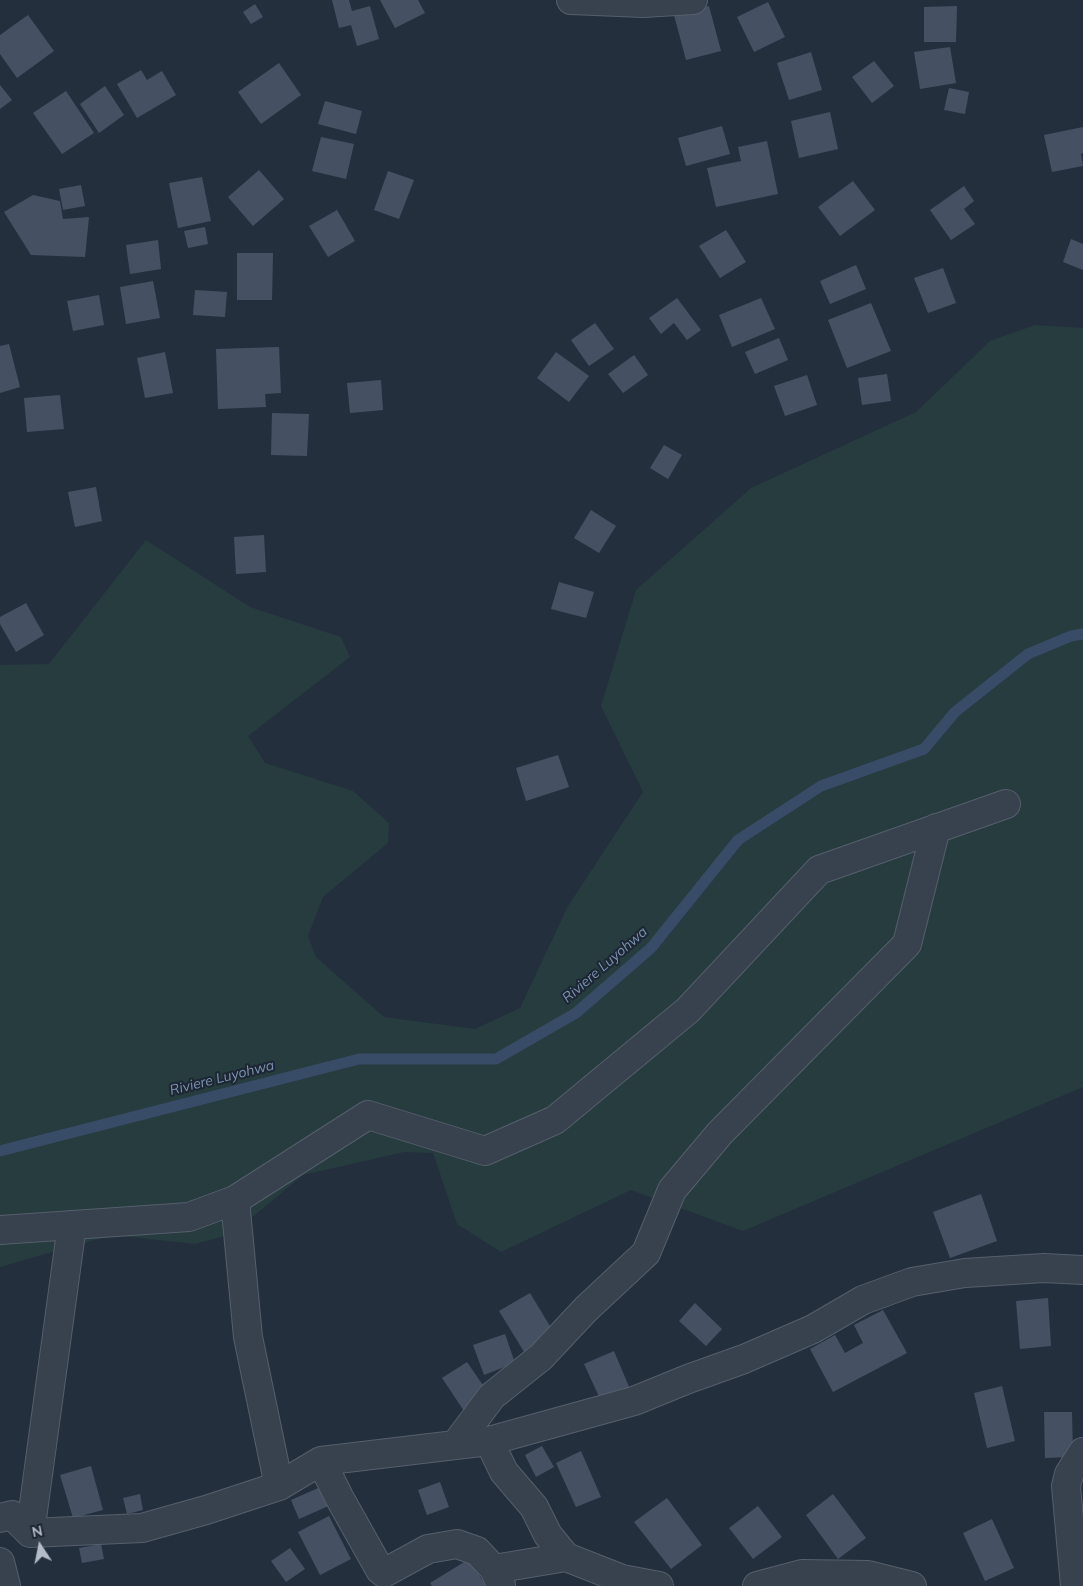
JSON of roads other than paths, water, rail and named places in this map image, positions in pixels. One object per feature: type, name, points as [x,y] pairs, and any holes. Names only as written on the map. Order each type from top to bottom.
[{"type":"street","points":[[571,0],[643,3],[693,0]]},
{"type":"street","points":[[0,1230],[189,1217],[235,1200],[368,1115],[485,1151],[555,1120],[688,1010],[819,870],[1006,804]]},
{"type":"street","points":[[456,1444],[492,1396],[541,1357],[586,1308],[646,1253],[672,1190],[720,1133],[907,944],[936,828]]},
{"type":"street","points":[[235,1200],[248,1337],[279,1486]]},
{"type":"street","points":[[30,1533],[72,1225]]},
{"type":"street","points":[[0,1518],[12,1514],[30,1533],[142,1528],[206,1510],[279,1486],[321,1461],[489,1441],[634,1401],[744,1359],[813,1329],[863,1300],[912,1282],[966,1273],[1044,1268],[1083,1270]]},
{"type":"street","points":[[489,1441],[504,1472],[534,1507],[548,1535],[566,1557],[622,1583],[658,1586]]},
{"type":"street","points":[[1075,1586],[1066,1486],[1069,1474],[1083,1452]]},
{"type":"street","points":[[321,1461],[380,1570],[384,1573],[428,1549],[457,1544],[477,1551],[497,1577],[566,1557]]},
{"type":"street","points":[[0,1562],[6,1586]]},
{"type":"street","points":[[757,1586],[802,1574],[868,1575],[912,1586]]},
{"type":"waterway","name":"Riviere Luyohwa","points":[[0,1151],[359,1059],[496,1059],[576,1013],[651,948],[738,840],[821,786],[924,749],[955,712],[1028,654],[1071,636],[1083,634]]}]
